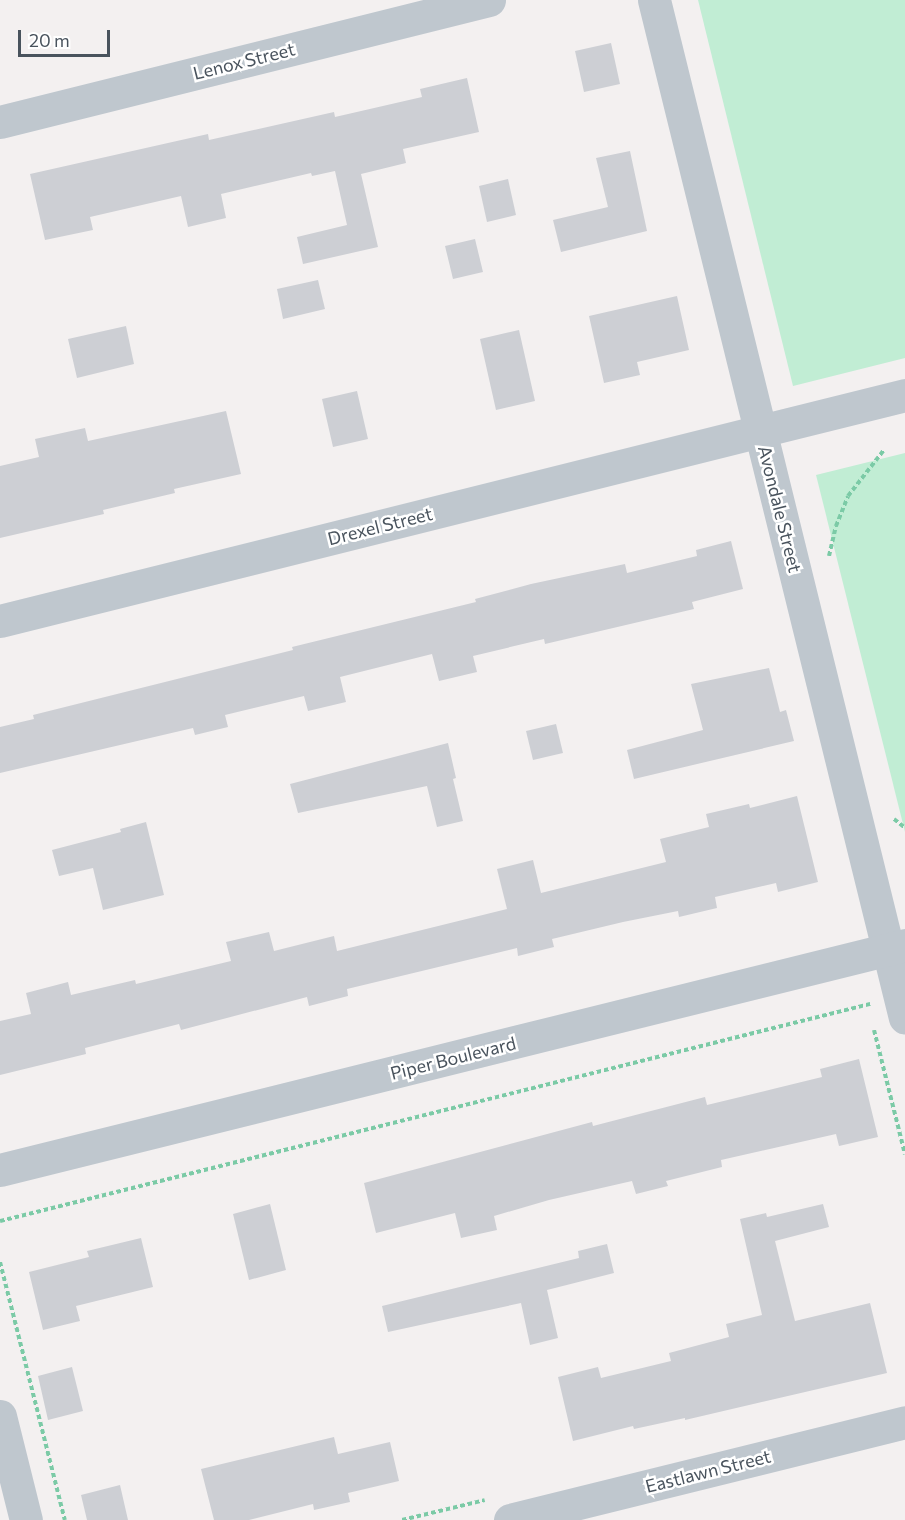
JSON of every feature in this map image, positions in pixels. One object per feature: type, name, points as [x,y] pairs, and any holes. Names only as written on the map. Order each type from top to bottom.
[{"type":"street","name":"Lenox Street","points":[[0,122],[489,0]]},
{"type":"street","name":"Avondale Street","points":[[654,0],[761,431],[896,947],[902,1007]]},
{"type":"street","name":"Drexel Street","points":[[0,621],[905,395]]},
{"type":"street","name":"Piper Boulevard","points":[[0,1170],[896,947]]},
{"type":"street","points":[[0,1416],[26,1520]]},
{"type":"street","name":"Eastlawn Street","points":[[510,1520],[905,1422]]},
{"type":"path","points":[[829,556],[836,526],[848,496],[884,450]]},
{"type":"path","points":[[894,819],[905,828]]},
{"type":"path","points":[[855,957],[870,1016]]},
{"type":"path","points":[[0,1221],[867,1005],[902,1007]]},
{"type":"path","points":[[873,1028],[905,1154]]},
{"type":"path","points":[[0,1262],[65,1520]]},
{"type":"green space","points":[[698,0],[905,0],[905,358],[793,386]]},
{"type":"green space","points":[[905,453],[905,832],[816,475]]},
{"type":"building","points":[[611,43],[620,84],[584,92],[575,51]]},
{"type":"building","points":[[467,78],[479,132],[403,149],[406,163],[361,174],[378,247],[303,264],[297,237],[347,225],[335,171],[312,176],[311,173],[221,194],[226,218],[188,227],[181,196],[90,217],[93,230],[45,240],[30,174],[208,134],[209,140],[334,112],[335,117],[422,97],[420,89]]},
{"type":"building","points":[[630,151],[647,231],[561,252],[553,220],[608,207],[596,158]]},
{"type":"building","points":[[508,179],[516,215],[487,222],[479,186]]},
{"type":"building","points":[[475,239],[483,272],[453,279],[445,246]]},
{"type":"building","points":[[318,280],[325,309],[283,319],[277,289]]},
{"type":"building","points":[[677,296],[689,350],[637,362],[640,375],[604,383],[589,316]]},
{"type":"building","points":[[126,326],[134,364],[77,378],[68,339]]},
{"type":"building","points":[[519,330],[535,401],[496,410],[480,339]]},
{"type":"building","points":[[357,391],[368,439],[333,447],[322,399]]},
{"type":"building","points":[[226,411],[241,474],[174,489],[175,493],[103,510],[104,514],[0,538],[0,466],[39,457],[35,439],[85,428],[88,441]]},
{"type":"building","points":[[731,541],[743,589],[692,602],[694,609],[545,644],[544,639],[473,656],[477,672],[439,681],[432,654],[340,677],[346,702],[308,711],[304,696],[225,715],[228,727],[195,735],[193,728],[0,773],[0,727],[34,719],[33,715],[293,650],[292,647],[476,602],[475,599],[531,584],[625,564],[627,573],[697,556],[696,550]]},
{"type":"building","points":[[769,668],[780,712],[786,710],[794,741],[634,779],[627,750],[703,730],[691,684]]},
{"type":"building","points":[[556,724],[563,753],[533,760],[526,731]]},
{"type":"building","points":[[448,743],[456,778],[453,779],[463,821],[437,827],[427,786],[298,813],[290,784]]},
{"type":"building","points":[[797,796],[818,882],[778,892],[776,883],[715,897],[717,908],[679,917],[678,911],[552,939],[554,947],[518,956],[517,948],[347,989],[348,996],[309,1006],[307,997],[181,1030],[179,1024],[85,1048],[86,1054],[0,1075],[0,1021],[31,1014],[26,993],[68,982],[71,995],[135,980],[136,984],[231,961],[226,942],[269,932],[274,951],[334,936],[337,951],[507,909],[497,869],[533,860],[541,893],[666,862],[660,839],[709,827],[706,814],[749,804],[750,808]]},
{"type":"building","points":[[146,822],[164,895],[103,910],[93,868],[59,876],[52,850],[121,832],[120,829]]},
{"type":"building","points":[[859,1059],[878,1137],[839,1146],[836,1134],[721,1160],[722,1167],[666,1181],[668,1186],[636,1194],[632,1181],[549,1200],[494,1216],[497,1230],[461,1238],[455,1213],[376,1233],[364,1183],[592,1122],[593,1126],[705,1097],[707,1105],[822,1077],[820,1069]]},
{"type":"building","points":[[270,1204],[286,1270],[249,1280],[233,1214]]},
{"type":"building","points":[[823,1204],[829,1227],[775,1241],[795,1321],[870,1303],[887,1373],[685,1420],[685,1418],[634,1429],[633,1426],[573,1441],[558,1377],[598,1367],[601,1378],[671,1361],[669,1353],[729,1337],[726,1324],[762,1315],[740,1219],[766,1213],[767,1217]]},
{"type":"building","points":[[141,1238],[153,1287],[76,1306],[80,1321],[43,1330],[29,1272],[89,1257],[87,1251]]},
{"type":"building","points":[[607,1244],[614,1273],[547,1290],[558,1338],[530,1345],[521,1303],[388,1332],[382,1306],[579,1258],[578,1251]]},
{"type":"building","points":[[72,1367],[83,1411],[48,1420],[38,1376]]},
{"type":"building","points":[[334,1437],[338,1454],[390,1442],[399,1481],[348,1493],[350,1502],[314,1510],[313,1504],[249,1520],[214,1520],[201,1469]]},
{"type":"building","points":[[120,1485],[128,1520],[87,1520],[81,1495]]}]
